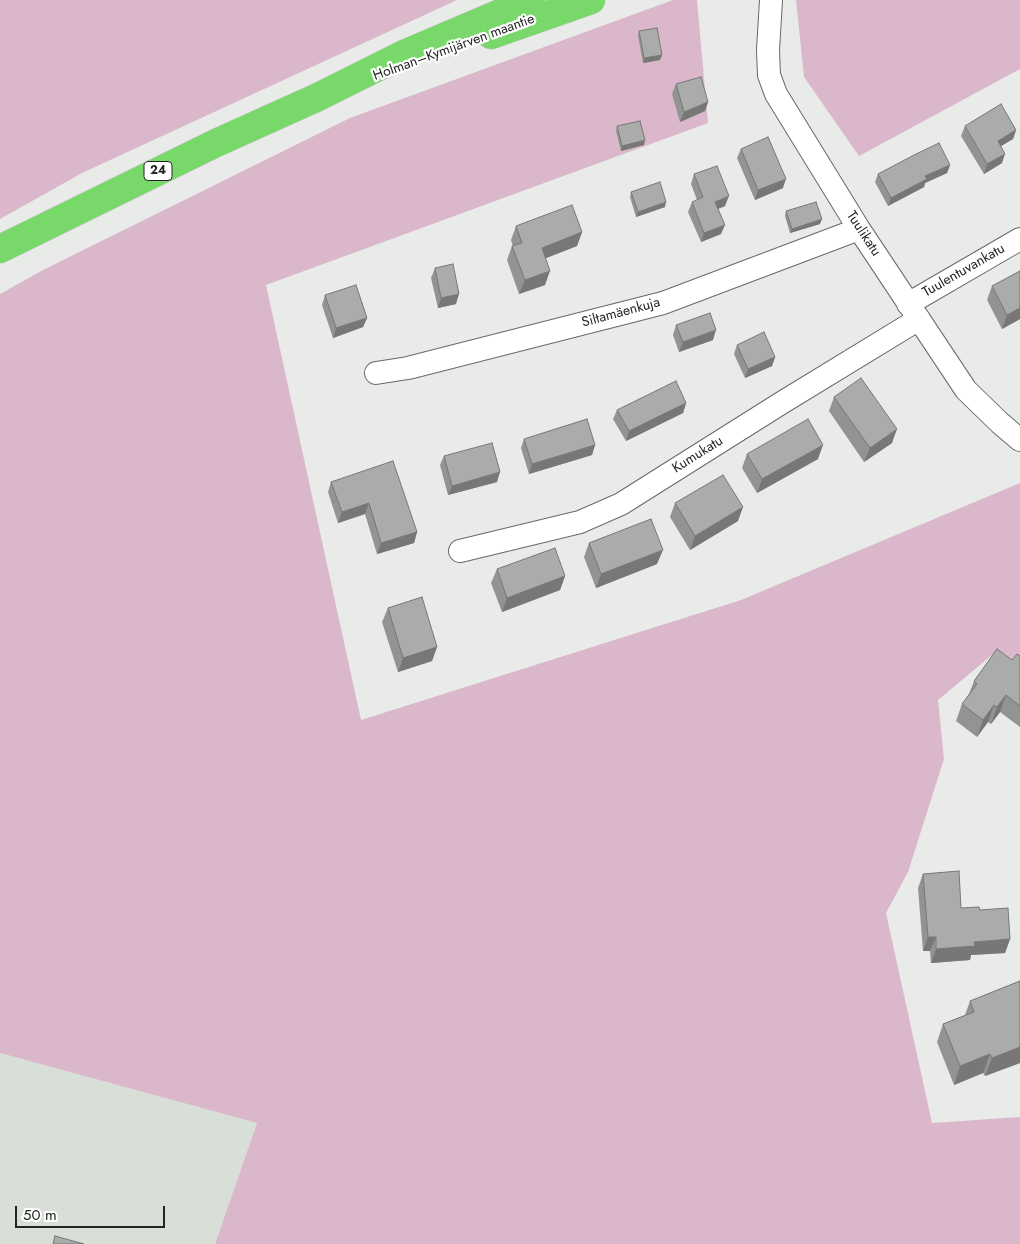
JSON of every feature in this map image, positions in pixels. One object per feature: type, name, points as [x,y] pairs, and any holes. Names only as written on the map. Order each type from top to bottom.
[{"type":"highway","name":"Holman–Kymijärven maantie","points":[[0,249],[216,142],[318,97],[404,54],[531,0]]},
{"type":"highway","name":"Holman–Kymijärven maantie","points":[[318,97],[591,0]]},
{"type":"street","name":"Tuulikatu","points":[[771,0],[768,50],[770,75],[776,94],[859,229],[966,390],[1020,440]]},
{"type":"street","name":"Siltamäenkuja","points":[[376,373],[408,368],[663,303],[859,229]]},
{"type":"street","name":"Tuulentuvankatu","points":[[914,311],[1020,239]]},
{"type":"street","name":"Kumukatu","points":[[460,551],[580,522],[621,504],[783,402],[914,311]]},
{"type":"shaded area","points":[[0,0],[457,0],[82,173],[0,219]]},
{"type":"shaded area","points":[[673,0],[697,0],[708,123],[266,285],[361,720],[741,600],[1020,483],[1020,662],[992,655],[938,700],[944,759],[908,872],[886,913],[932,1123],[1020,1117],[1020,1244],[215,1244],[257,1123],[0,1053],[0,294],[41,271],[350,118]]},
{"type":"shaded area","points":[[796,0],[1020,0],[1020,69],[859,156],[804,77]]},
{"type":"shaded area","points":[[0,1053],[257,1123],[215,1244],[0,1244]]},
{"type":"building","points":[[657,28],[662,55],[644,58],[639,31]]},
{"type":"building","points":[[701,77],[708,102],[684,112],[676,84]]},
{"type":"building","points":[[1001,104],[1016,130],[998,141],[1005,154],[987,164],[965,126]]},
{"type":"building","points":[[640,121],[645,140],[622,146],[617,126]]},
{"type":"building","points":[[768,137],[786,179],[758,190],[741,149]]},
{"type":"building","points":[[939,143],[950,165],[925,176],[927,179],[891,198],[878,174]]},
{"type":"building","points":[[717,166],[729,196],[715,202],[725,225],[704,233],[692,202],[703,197],[694,174]]},
{"type":"building","points":[[660,182],[666,202],[638,212],[631,192]]},
{"type":"building","points":[[816,202],[822,219],[792,229],[786,211]]},
{"type":"building","points":[[572,205],[582,232],[542,248],[550,271],[525,280],[512,246],[522,243],[516,226]]},
{"type":"building","points":[[453,264],[459,294],[441,298],[435,268]]},
{"type":"building","points":[[1020,271],[1020,308],[1007,315],[992,286]]},
{"type":"building","points":[[356,285],[367,318],[336,328],[325,295]]},
{"type":"building","points":[[710,313],[716,330],[683,342],[676,325]]},
{"type":"building","points":[[764,332],[775,357],[748,369],[737,345]]},
{"type":"building","points":[[861,378],[897,429],[870,448],[834,397]]},
{"type":"building","points":[[676,381],[686,403],[629,431],[617,410]]},
{"type":"building","points":[[587,419],[595,445],[532,464],[524,439]]},
{"type":"building","points":[[808,419],[823,445],[762,479],[747,454]]},
{"type":"building","points":[[492,443],[500,472],[452,486],[444,456]]},
{"type":"building","points":[[393,461],[417,532],[381,543],[369,503],[342,512],[331,482]]},
{"type":"building","points":[[723,475],[743,507],[695,536],[675,503]]},
{"type":"building","points":[[651,519],[663,550],[601,574],[589,543]]},
{"type":"building","points":[[555,548],[565,576],[507,598],[497,569]]},
{"type":"building","points":[[422,597],[437,647],[403,658],[388,608]]},
{"type":"building","points":[[997,649],[1012,660],[1017,654],[1020,656],[1020,706],[1006,695],[997,707],[994,705],[983,720],[962,704],[977,684],[974,681]]},
{"type":"building","points":[[959,871],[961,908],[979,907],[980,910],[1008,908],[1010,939],[974,942],[975,946],[936,949],[936,937],[928,937],[923,874]]},
{"type":"building","points":[[1020,981],[1020,1047],[992,1058],[990,1054],[960,1066],[943,1024],[974,1012],[970,1001]]},
{"type":"building","points":[[55,1236],[84,1244],[53,1244]]}]
